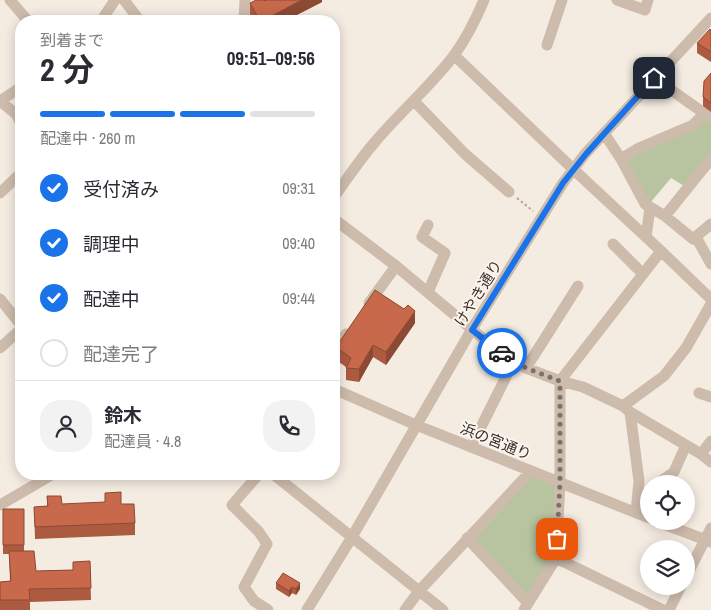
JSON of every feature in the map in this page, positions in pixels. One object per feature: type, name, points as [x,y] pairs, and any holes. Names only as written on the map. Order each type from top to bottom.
[{"type":"street","points":[[10,0],[23,15]]},
{"type":"street","points":[[104,15],[115,0]]},
{"type":"street","points":[[124,0],[135,15]]},
{"type":"street","points":[[244,15],[245,0]]},
{"type":"street","points":[[340,189],[375,142],[454,55],[478,16],[484,0]]},
{"type":"street","points":[[547,44],[562,0]]},
{"type":"street","points":[[617,0],[645,10],[648,0]]},
{"type":"street","name":"けやき通り","points":[[307,610],[352,538],[472,330],[541,217],[573,169],[654,78],[711,18]]},
{"type":"street","points":[[454,55],[711,299]]},
{"type":"street","points":[[621,159],[640,148],[693,125],[707,116],[654,78]]},
{"type":"street","points":[[15,91],[0,101],[15,113]]},
{"type":"street","points":[[414,101],[465,154],[509,192]]},
{"type":"street","points":[[604,133],[621,159],[645,204],[665,216],[693,240],[711,224]]},
{"type":"street","points":[[665,216],[706,175],[711,159]]},
{"type":"street","points":[[0,193],[15,179]]},
{"type":"street","points":[[646,237],[650,208]]},
{"type":"street","points":[[340,224],[396,266],[472,330],[514,361],[526,368],[560,381],[583,387],[627,409],[711,462]]},
{"type":"street","points":[[428,225],[422,237],[445,253],[428,292]]},
{"type":"street","points":[[696,237],[711,264]]},
{"type":"street","points":[[613,244],[643,274]]},
{"type":"street","points":[[468,538],[526,606],[556,558],[560,483],[560,381],[661,250]]},
{"type":"street","points":[[362,312],[396,266]]},
{"type":"street","points":[[526,368],[578,286]]},
{"type":"street","points":[[0,298],[15,317]]},
{"type":"street","points":[[627,409],[664,376],[686,348],[711,304]]},
{"type":"street","points":[[340,342],[351,327]]},
{"type":"street","points":[[0,348],[15,334]]},
{"type":"street","points":[[471,447],[514,361]]},
{"type":"street","name":"浜の宮通り","points":[[340,392],[416,425],[640,515]]},
{"type":"street","points":[[699,393],[711,397]]},
{"type":"street","points":[[627,409],[639,481],[636,513]]},
{"type":"street","points":[[701,454],[711,441]]},
{"type":"street","points":[[670,475],[674,472],[686,445]]},
{"type":"street","points":[[405,610],[419,591],[531,471]]},
{"type":"street","points":[[0,504],[42,480]]},
{"type":"street","points":[[254,480],[232,505],[259,532],[266,544],[244,587],[254,601],[268,610]]},
{"type":"street","points":[[280,480],[443,610]]},
{"type":"street","points":[[695,562],[708,541],[711,528]]},
{"type":"street","points":[[679,530],[708,541]]},
{"type":"street","points":[[556,558],[663,610]]},
{"type":"street","points":[[669,610],[676,595]]},
{"type":"path","points":[[509,192],[541,217]]},
{"type":"green space","points":[[705,118],[711,122],[711,153],[686,187],[671,178],[650,203],[623,162]]},
{"type":"green space","points":[[532,475],[560,483],[556,558],[530,600],[467,538]]},
{"type":"building","points":[[256,0],[302,0],[273,15],[257,15],[250,3]]},
{"type":"building","points":[[711,30],[711,52],[697,43]]},
{"type":"building","points":[[711,73],[711,103],[703,97],[704,81]]},
{"type":"building","points":[[375,290],[404,309],[408,305],[415,311],[386,352],[373,345],[359,369],[346,368],[351,358],[340,350],[340,341]]},
{"type":"building","points":[[121,492],[121,504],[134,504],[135,523],[35,527],[34,507],[48,506],[47,496],[61,496],[62,504],[105,502],[105,493]]},
{"type":"building","points":[[3,509],[24,509],[24,545],[3,545]]},
{"type":"building","points":[[9,551],[34,551],[36,571],[73,570],[73,562],[90,561],[91,588],[29,589],[30,600],[0,600],[0,582],[11,581]]},
{"type":"building","points":[[283,573],[300,583],[296,589],[292,587],[289,591],[276,583]]},
{"type":"way so far","points":[[502,353],[526,368],[560,381],[560,483],[557,539]]},
{"type":"route","points":[[502,353],[472,330],[541,217],[573,169],[654,78]]}]
